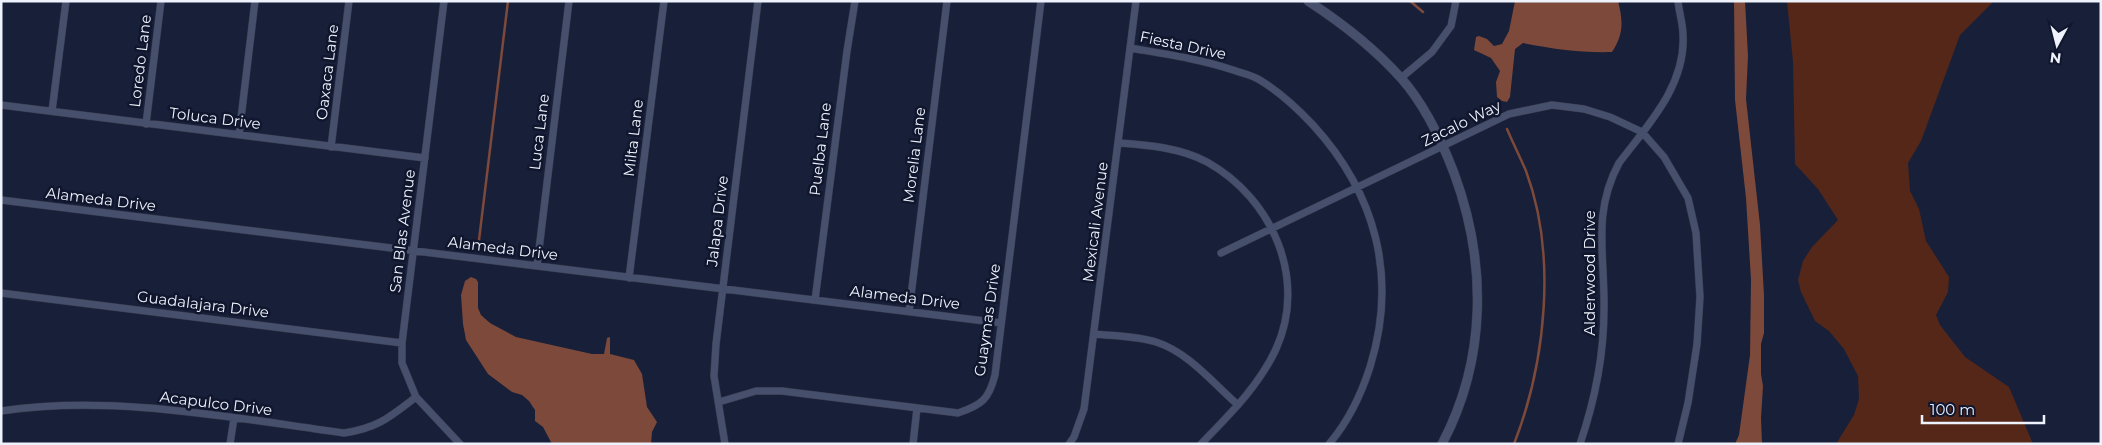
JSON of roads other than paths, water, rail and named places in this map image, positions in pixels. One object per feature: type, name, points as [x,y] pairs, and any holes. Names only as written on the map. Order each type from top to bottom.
[{"type":"street","points":[[52,111],[66,1]]},
{"type":"street","name":"Loredo Lane","points":[[146,124],[161,1]]},
{"type":"street","points":[[239,135],[255,1]]},
{"type":"street","name":"Oaxaca Lane","points":[[331,147],[349,1]]},
{"type":"street","name":"San Blas Avenue","points":[[444,1],[402,343],[402,363],[416,397],[460,444]]},
{"type":"street","name":"Luca Lane","points":[[537,266],[569,1]]},
{"type":"street","name":"Milta Lane","points":[[629,278],[664,1]]},
{"type":"street","name":"Jalapa Drive","points":[[725,444],[714,376],[758,1]]},
{"type":"street","name":"Puelba Lane","points":[[815,300],[847,50],[856,1]]},
{"type":"street","name":"Morelia Lane","points":[[909,312],[947,1]]},
{"type":"street","name":"Guaymas Drive","points":[[719,402],[756,391],[782,391],[958,412],[977,407],[990,392],[995,375],[1041,1]]},
{"type":"street","name":"Mexicali Avenue","points":[[1069,444],[1074,437],[1084,409],[1136,1]]},
{"type":"street","points":[[1308,1],[1366,44],[1401,78],[1423,109],[1444,146],[1466,205],[1477,269],[1478,313],[1474,351],[1462,396],[1451,427],[1442,444]]},
{"type":"street","points":[[1401,78],[1432,52],[1451,26],[1456,1]]},
{"type":"street","name":"Alderwood Drive","points":[[1580,444],[1593,398],[1602,345],[1604,311],[1601,238],[1603,205],[1619,162],[1668,98],[1681,59],[1684,36],[1678,1]]},
{"type":"street","name":"Fiesta Drive","points":[[1130,48],[1207,61],[1257,78],[1302,113],[1332,146],[1358,187],[1368,211],[1379,252],[1381,277],[1380,320],[1374,353],[1361,391],[1349,415],[1329,444]]},
{"type":"street","name":"Toluca Drive","points":[[1,105],[425,158]]},
{"type":"street","name":"Zacalo Way","points":[[1221,253],[1508,114],[1552,105],[1598,112],[1642,132],[1664,157],[1688,198],[1696,234],[1700,297],[1697,344],[1688,403],[1678,444]]},
{"type":"street","points":[[1119,143],[1147,145],[1184,152],[1208,162],[1242,186],[1264,212],[1284,258],[1288,290],[1286,316],[1276,350],[1261,377],[1238,405],[1201,444]]},
{"type":"street","name":"Alameda Drive","points":[[1,200],[1001,323]]},
{"type":"street","name":"Guadalajara Drive","points":[[1,293],[402,343]]},
{"type":"street","points":[[1094,334],[1146,340],[1169,348],[1187,359],[1238,405]]},
{"type":"street","name":"Acapulco Drive","points":[[1,411],[90,405],[158,409],[344,433],[364,430],[381,423],[416,397]]},
{"type":"street","points":[[913,444],[917,408]]},
{"type":"street","points":[[230,444],[234,418]]},
{"type":"waterway","points":[[479,240],[508,1]]},
{"type":"waterway","points":[[1410,1],[1423,12]]},
{"type":"waterway","points":[[1507,129],[1526,171],[1536,203],[1542,237],[1544,272],[1544,308],[1534,378],[1514,444]]}]
